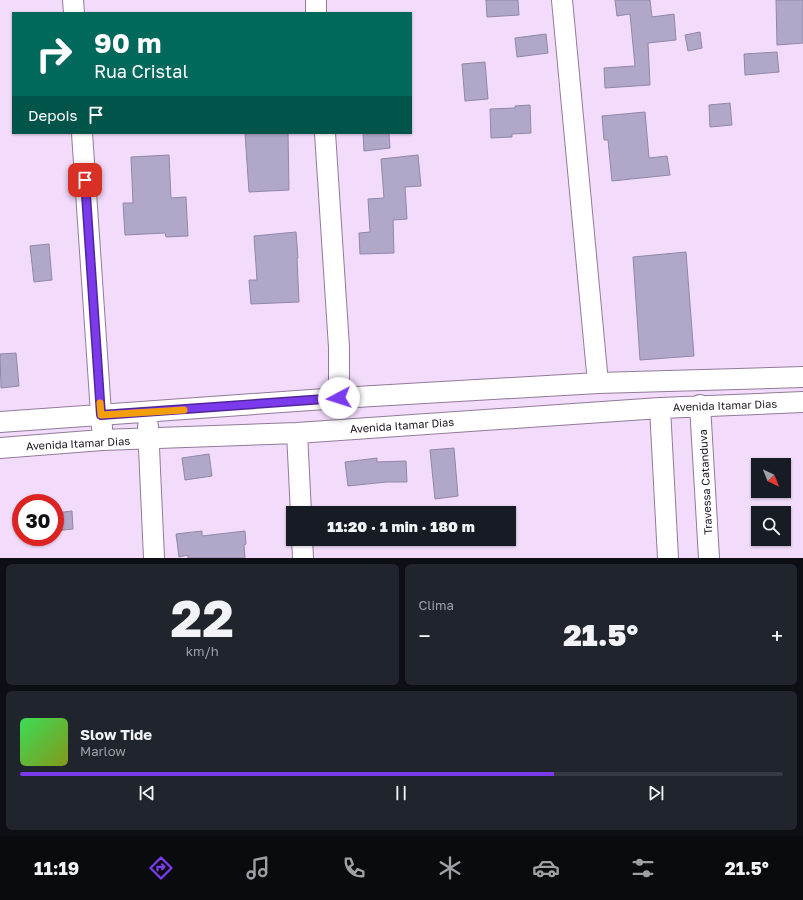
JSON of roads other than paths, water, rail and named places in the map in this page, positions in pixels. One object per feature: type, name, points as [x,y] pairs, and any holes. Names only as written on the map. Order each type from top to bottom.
[{"type":"street","points":[[73,0],[74,12]]},
{"type":"street","points":[[316,0],[316,12]]},
{"type":"street","points":[[562,0],[598,382]]},
{"type":"street","points":[[82,134],[102,440]]},
{"type":"street","points":[[325,134],[339,347],[339,398]]},
{"type":"street","points":[[0,422],[339,398],[598,382],[803,377]]},
{"type":"street","name":"Avenida Itamar Dias","points":[[0,448],[102,440],[297,432],[700,405],[803,402]]},
{"type":"street","name":"Travessa Catanduva","points":[[700,405],[709,558]]},
{"type":"street","points":[[660,408],[668,558]]},
{"type":"street","points":[[147,412],[154,558]]},
{"type":"street","points":[[297,432],[301,506]]},
{"type":"street","points":[[302,546],[303,558]]}]
